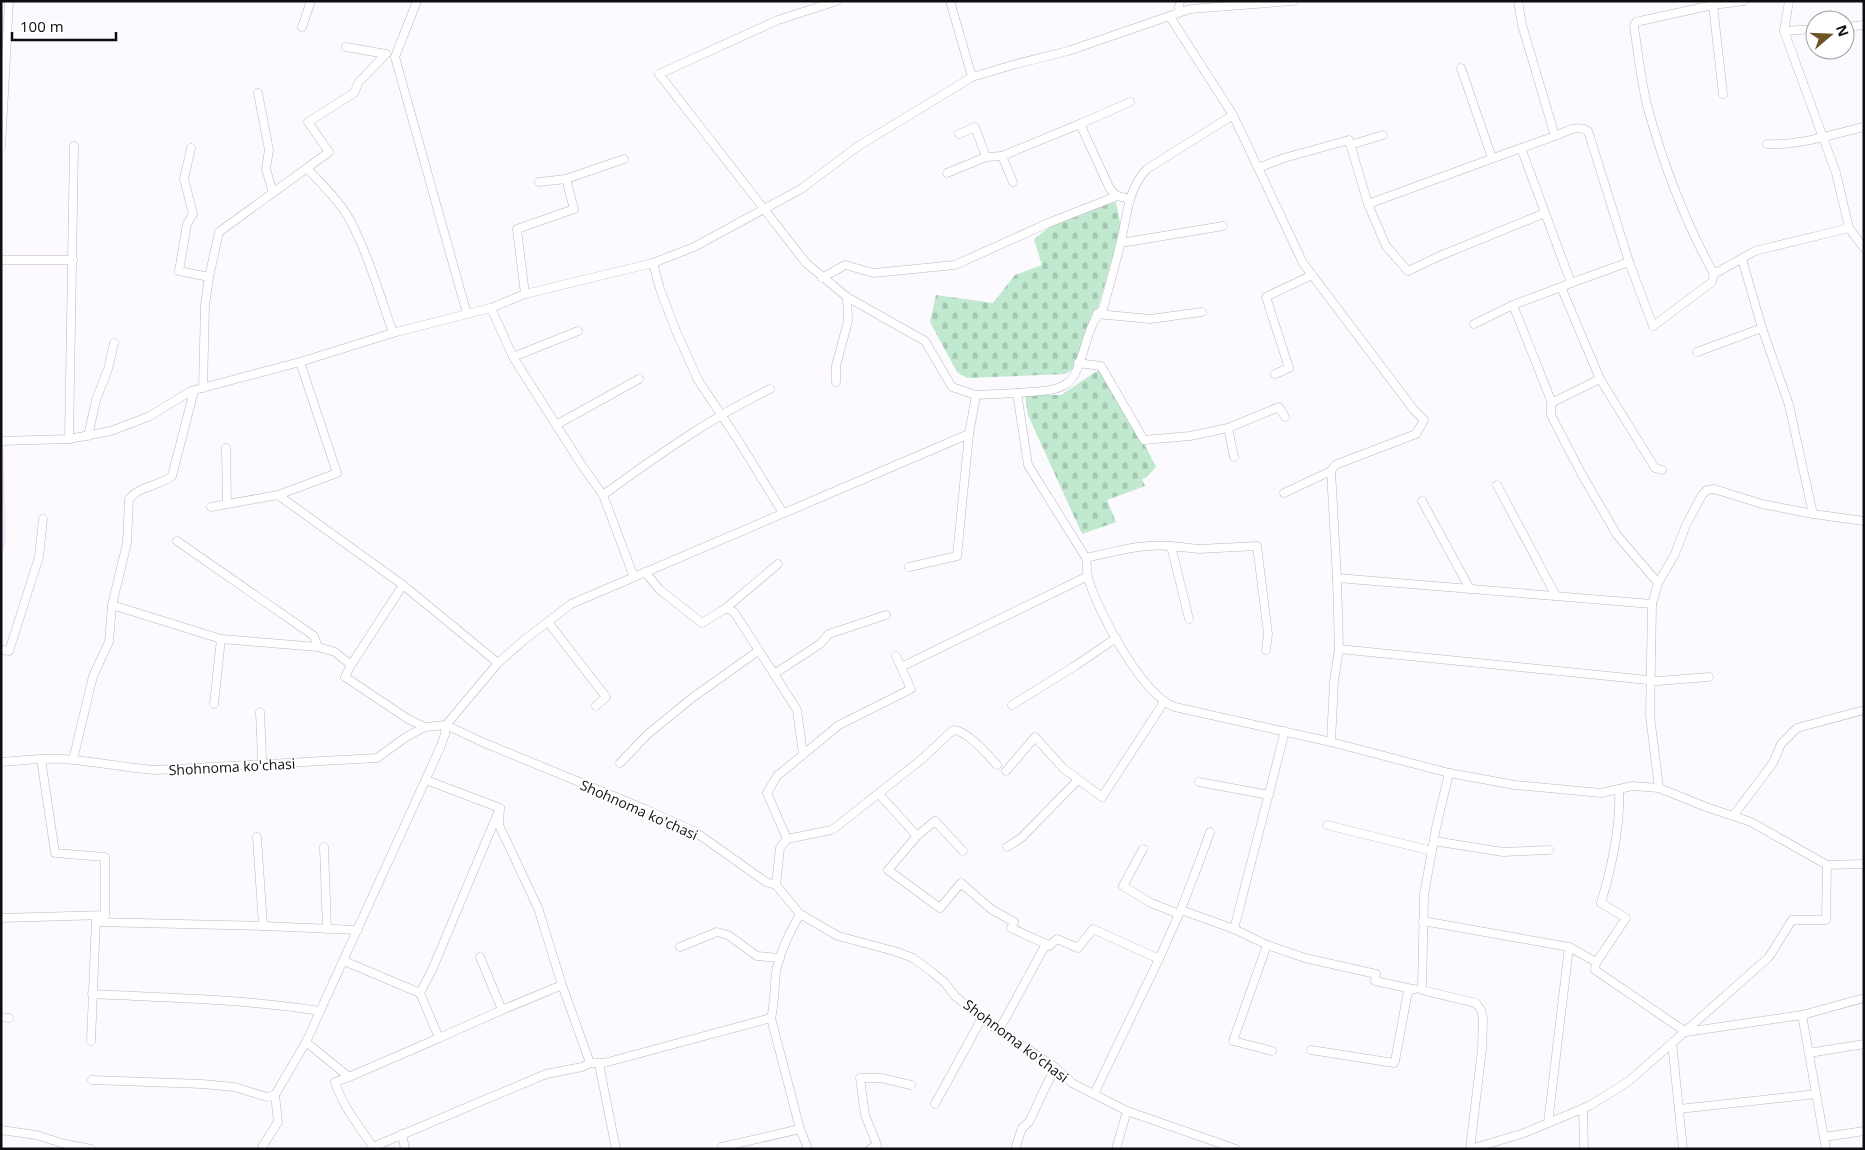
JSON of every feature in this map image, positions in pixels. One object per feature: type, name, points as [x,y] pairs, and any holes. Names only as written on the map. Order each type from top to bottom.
[{"type":"street","points":[[1,147],[9,1]]},
{"type":"street","points":[[302,27],[311,1]]},
{"type":"street","points":[[417,1],[395,57],[467,314]]},
{"type":"street","points":[[837,1],[778,20],[659,74],[806,263],[847,297],[925,341],[952,387],[976,395],[1017,393],[1056,388],[1067,384],[1074,375],[1097,314],[1103,309],[1121,243],[1130,199],[1138,177],[1147,169],[1233,115]]},
{"type":"street","points":[[950,1],[972,78]]},
{"type":"street","points":[[1178,13],[1180,1]]},
{"type":"street","points":[[1,441],[69,439],[111,431],[150,416],[194,391],[203,388],[491,308],[525,294],[653,262],[694,247],[801,189],[858,147],[972,78],[1016,64],[1068,51],[1190,9],[1293,1]]},
{"type":"street","points":[[1518,1],[1522,24],[1555,136]]},
{"type":"street","points":[[1368,204],[1576,128],[1582,128],[1588,131],[1629,262],[1653,326],[1712,282],[1714,274],[1695,240],[1673,188],[1648,107],[1634,26],[1636,22],[1640,21],[1713,5],[1744,1]]},
{"type":"street","points":[[1789,1],[1784,31],[1836,173],[1849,228],[1864,248]]},
{"type":"street","points":[[1713,5],[1723,94]]},
{"type":"street","points":[[1170,17],[1233,115],[1303,263],[1414,410],[1424,420],[1416,434],[1335,465],[1332,471],[1339,649],[1334,681],[1331,742]]},
{"type":"street","points":[[1784,31],[1805,30]]},
{"type":"street","points":[[346,47],[395,57]]},
{"type":"street","points":[[203,388],[205,304],[208,277],[219,232],[329,152],[308,122],[354,93],[359,82],[386,54]]},
{"type":"street","points":[[1461,68],[1492,158]]},
{"type":"street","points":[[258,93],[269,150],[266,169],[273,193]]},
{"type":"street","points":[[947,173],[986,157],[1002,156],[1130,102]]},
{"type":"street","points":[[1080,124],[1110,189],[1117,196],[1130,199]]},
{"type":"street","points":[[959,134],[975,127],[986,157]]},
{"type":"street","points":[[1767,144],[1783,145],[1806,141],[1864,127]]},
{"type":"street","points":[[1350,145],[1384,135]]},
{"type":"street","points":[[1258,168],[1284,158],[1349,140],[1368,204],[1386,246],[1408,271],[1545,213]]},
{"type":"street","points":[[69,439],[74,146]]},
{"type":"street","points":[[192,148],[184,179],[193,214],[187,224],[179,271],[208,277]]},
{"type":"street","points":[[1521,148],[1571,283]]},
{"type":"street","points":[[1002,156],[1013,182]]},
{"type":"street","points":[[539,182],[566,179],[624,159]]},
{"type":"street","points":[[307,168],[351,221],[374,276],[393,334]]},
{"type":"street","points":[[525,294],[517,229],[574,209],[566,179]]},
{"type":"street","points":[[822,278],[845,264],[874,273],[955,265],[1046,224],[1117,196]]},
{"type":"street","points":[[1121,243],[1223,226]]},
{"type":"street","points":[[1714,274],[1755,252],[1849,228]]},
{"type":"street","points":[[1742,259],[1762,328],[1789,406],[1814,514]]},
{"type":"street","points":[[1,260],[73,260]]},
{"type":"street","points":[[653,262],[660,290],[676,332],[698,380],[783,513]]},
{"type":"street","points":[[1474,324],[1513,305],[1629,262]]},
{"type":"street","points":[[1275,374],[1290,368],[1266,298],[1312,275]]},
{"type":"street","points":[[1561,287],[1600,380],[1655,468],[1662,470]]},
{"type":"street","points":[[836,382],[836,366],[848,321],[847,297]]},
{"type":"street","points":[[1513,305],[1552,404],[1550,408],[1551,415],[1581,473],[1617,535],[1658,582]]},
{"type":"street","points":[[491,308],[513,357],[603,495],[634,577]]},
{"type":"street","points":[[1097,314],[1150,319],[1202,312]]},
{"type":"street","points":[[1697,352],[1762,328]]},
{"type":"street","points":[[513,357],[578,331]]},
{"type":"street","points":[[88,436],[96,400],[108,369],[114,343]]},
{"type":"street","points":[[211,507],[278,495],[337,473],[300,362]]},
{"type":"street","points":[[1078,363],[1101,366],[1144,440],[1190,436],[1228,428],[1279,407],[1285,417]]},
{"type":"street","points":[[556,425],[639,379]]},
{"type":"street","points":[[1552,404],[1600,380]]},
{"type":"street","points":[[603,495],[683,437],[720,414],[770,389]]},
{"type":"street","points":[[73,760],[93,676],[108,642],[112,605],[127,543],[129,499],[133,494],[166,481],[172,476],[194,391]]},
{"type":"street","points":[[1017,393],[1028,465],[1086,558],[1088,576],[1101,611],[1116,638],[1144,680],[1164,702],[1175,708],[1285,731],[1448,773],[1515,785],[1601,793],[1632,786],[1659,788],[1751,822],[1827,865],[1864,864]]},
{"type":"street","points":[[908,567],[957,556],[969,434],[976,395]]},
{"type":"street","points":[[1228,428],[1234,457]]},
{"type":"street","points":[[261,1149],[278,1122],[275,1095],[306,1042],[344,961],[426,780],[445,734],[446,725],[498,663],[524,640],[571,604],[969,434]]},
{"type":"street","points":[[226,448],[227,504]]},
{"type":"street","points":[[1284,494],[1332,471]]},
{"type":"street","points":[[1497,486],[1556,596]]},
{"type":"street","points":[[1659,788],[1650,716],[1652,604],[1658,582],[1676,554],[1686,526],[1702,495],[1707,490],[1714,489],[1762,504],[1864,521]]},
{"type":"street","points":[[278,495],[403,585],[498,663]]},
{"type":"street","points":[[1422,501],[1470,589]]},
{"type":"street","points":[[1,650],[9,651],[12,642],[39,557],[43,519]]},
{"type":"street","points":[[177,541],[314,636],[318,647]]},
{"type":"street","points":[[1086,558],[1140,546],[1171,546],[1199,549],[1257,546],[1268,634],[1266,650]]},
{"type":"street","points":[[1171,546],[1189,619]]},
{"type":"street","points":[[645,572],[660,590],[702,623],[726,608],[778,564]]},
{"type":"street","points":[[901,667],[1088,576]]},
{"type":"street","points":[[1337,578],[1652,604]]},
{"type":"street","points":[[403,585],[351,665],[346,677],[408,719],[425,727]]},
{"type":"street","points":[[112,605],[221,639],[318,647],[335,652],[351,665]]},
{"type":"street","points":[[726,608],[734,612],[797,710],[803,754]]},
{"type":"street","points":[[774,674],[820,644],[829,634],[886,615]]},
{"type":"street","points":[[548,622],[606,697],[596,706]]},
{"type":"street","points":[[1012,705],[1116,638]]},
{"type":"street","points":[[214,704],[221,639]]},
{"type":"street","points":[[1339,649],[1650,680],[1709,677]]},
{"type":"street","points":[[620,763],[648,734],[692,698],[758,651]]},
{"type":"street","points":[[787,839],[767,793],[777,776],[839,725],[910,689],[896,656]]},
{"type":"street","points":[[1006,771],[1035,737],[1064,768],[1102,797],[1164,702]]},
{"type":"street","points":[[1733,816],[1773,763],[1781,744],[1797,728],[1864,710]]},
{"type":"street","points":[[260,712],[263,766]]},
{"type":"street","name":"Shohnoma ko'chasi","points":[[1,762],[41,759],[73,760],[133,769],[156,770],[263,766],[377,758],[406,737],[425,727],[446,725],[482,742],[646,809],[694,832],[766,882],[776,886],[800,914],[838,936],[913,958],[945,983],[956,996],[982,1018],[1055,1068],[1072,1084],[1127,1111],[1236,1149]]},
{"type":"street","points":[[776,886],[780,848],[787,839],[831,830],[879,794],[954,730],[978,745],[997,764]]},
{"type":"street","points":[[1234,929],[1285,731]]},
{"type":"street","points":[[41,759],[55,853],[105,857],[105,915],[96,919]]},
{"type":"street","points":[[1422,990],[1424,895],[1448,773]]},
{"type":"street","points":[[426,780],[500,808]]},
{"type":"street","points":[[1007,847],[1021,838],[1078,780]]},
{"type":"street","points":[[1199,782],[1269,795]]},
{"type":"street","points":[[1619,789],[1620,811],[1610,873],[1601,903],[1626,918],[1596,963],[1595,970],[1686,1032],[1802,1014],[1864,998]]},
{"type":"street","points":[[879,794],[918,836]]},
{"type":"street","points":[[500,808],[499,825],[538,908],[562,985],[590,1063]]},
{"type":"street","points":[[420,993],[432,970],[500,808]]},
{"type":"street","points":[[963,851],[935,821],[918,836],[888,870],[940,908],[961,883],[991,909],[1014,922],[1011,928],[1049,946],[1057,939],[1078,948],[1093,929],[1159,959]]},
{"type":"street","points":[[1327,825],[1432,851]]},
{"type":"street","points":[[1094,1094],[1180,912],[1193,876],[1198,870],[1210,832]]},
{"type":"street","points":[[257,837],[263,926]]},
{"type":"street","points":[[1434,841],[1503,852],[1549,850]]},
{"type":"street","points":[[324,847],[327,929]]},
{"type":"street","points":[[1143,850],[1124,886],[1151,903],[1234,929],[1267,945],[1305,958],[1376,974],[1375,981],[1476,1003],[1481,1010],[1483,1018],[1482,1049],[1470,1149],[1524,1133],[1583,1109],[1629,1081],[1769,957],[1792,920],[1826,920],[1827,865]]},
{"type":"street","points":[[800,914],[789,932],[780,958],[776,973],[775,1002],[771,1018],[800,1129],[808,1149]]},
{"type":"street","points":[[1,918],[96,919],[358,930]]},
{"type":"street","points":[[91,1041],[96,919]]},
{"type":"street","points":[[1423,921],[1569,947],[1596,963]]},
{"type":"street","points":[[680,947],[717,932],[728,935],[757,956],[780,958]]},
{"type":"street","points":[[999,1030],[1046,944]]},
{"type":"street","points":[[1267,945],[1234,1041],[1272,1052]]},
{"type":"street","points":[[1548,1123],[1569,947]]},
{"type":"street","points":[[480,957],[502,1010]]},
{"type":"street","points":[[344,961],[420,993],[439,1038]]},
{"type":"street","points":[[562,985],[336,1082],[345,1106],[374,1146],[546,1074],[582,1067],[590,1063],[599,1064],[771,1018]]},
{"type":"street","points":[[1311,1050],[1394,1063],[1396,1061],[1408,991],[1412,989]]},
{"type":"street","points":[[92,994],[226,1000],[320,1011]]},
{"type":"street","points":[[1802,1014],[1826,1149]]},
{"type":"street","points":[[935,1104],[982,1018]]},
{"type":"street","points":[[306,1042],[349,1077]]},
{"type":"street","points":[[1672,1043],[1683,1149]]},
{"type":"street","points":[[1809,1052],[1864,1044]]},
{"type":"street","points":[[599,1064],[616,1149]]},
{"type":"street","points":[[1015,1149],[1022,1128],[1030,1122],[1055,1068]]},
{"type":"street","points":[[870,1149],[877,1145],[865,1115],[860,1078],[881,1078],[911,1085]]},
{"type":"street","points":[[92,1080],[202,1084],[234,1087],[267,1097],[275,1095]]},
{"type":"street","points":[[1679,1109],[1816,1094]]},
{"type":"street","points":[[1583,1109],[1584,1149]]},
{"type":"street","points":[[1116,1149],[1127,1111]]},
{"type":"street","points":[[722,1147],[800,1129]]},
{"type":"street","points":[[1,1130],[36,1135],[91,1149]]},
{"type":"street","points":[[1824,1138],[1864,1132]]},
{"type":"street","points":[[402,1134],[405,1149]]},
{"type":"shaded area","points":[[1,450],[4,450],[6,542],[1,561]]},
{"type":"green space","points":[[1116,202],[1121,227],[1098,308],[1092,314],[1075,367],[1066,374],[967,378],[957,372],[930,322],[936,295],[993,303],[1015,275],[1042,265],[1034,240],[1042,233],[1072,216]]},
{"type":"green space","points":[[1100,369],[1156,467],[1147,477],[1142,479],[1145,486],[1107,500],[1116,522],[1082,534],[1028,415],[1025,395],[1061,395]]}]
